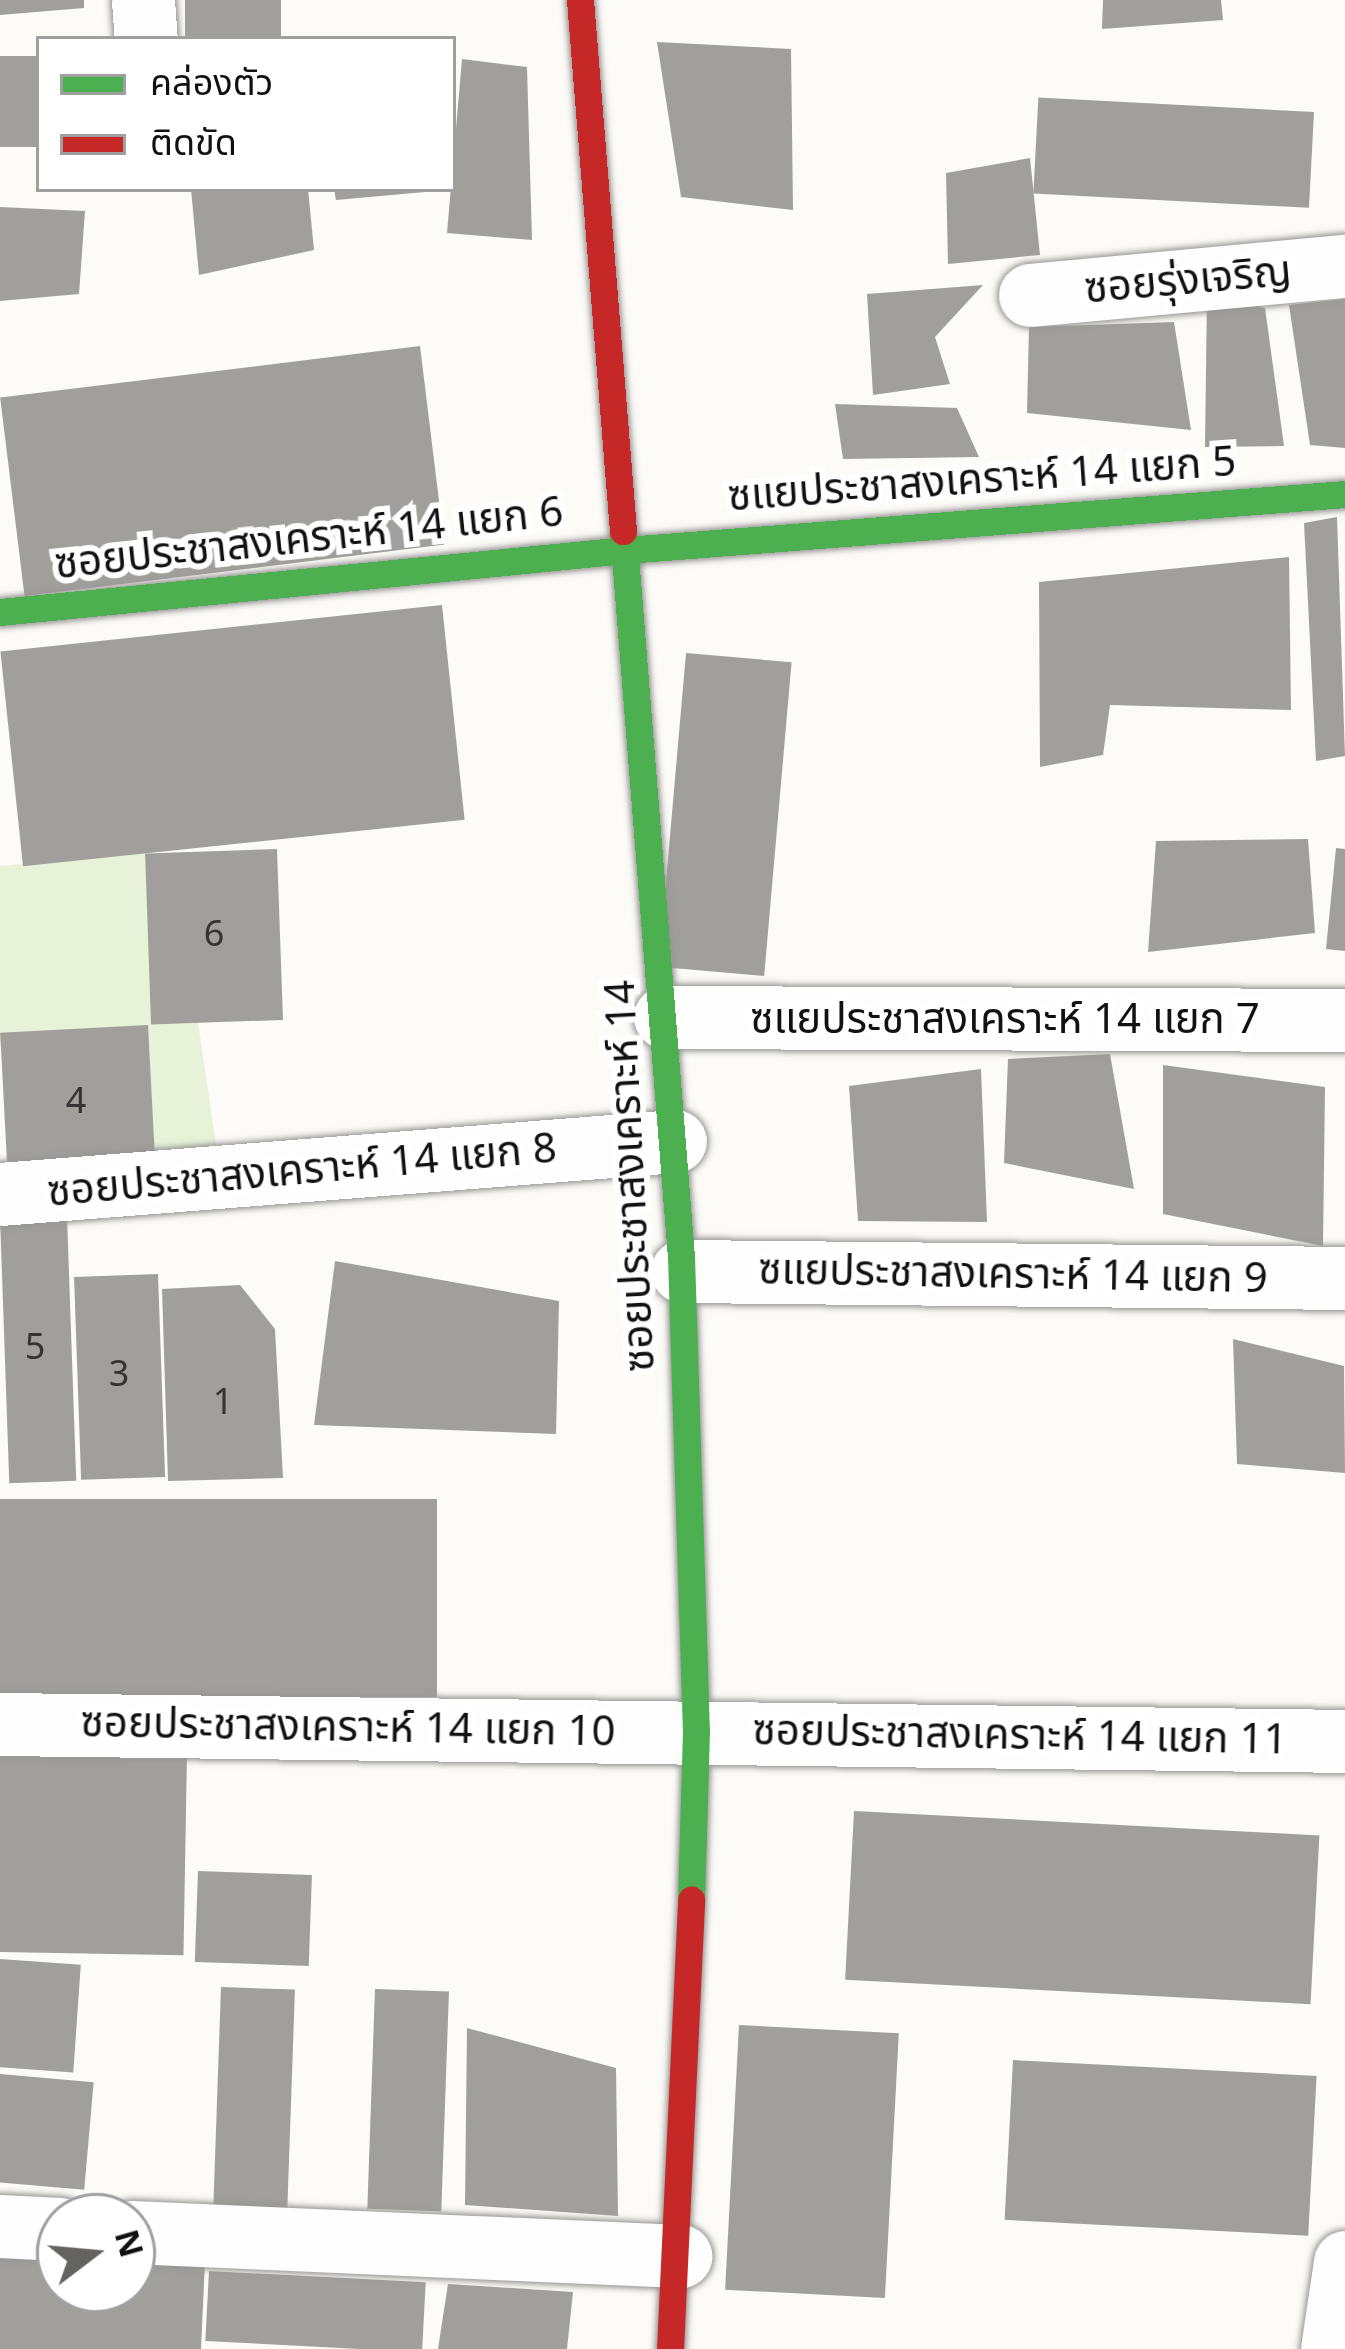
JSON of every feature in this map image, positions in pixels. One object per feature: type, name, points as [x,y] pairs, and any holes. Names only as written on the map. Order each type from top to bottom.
[{"type":"street","points":[[143,0],[146,36]]},
{"type":"street","name":"ซอยประชาสงเคราะห์ 14","points":[[580,0],[682,1271],[696,1731],[680,2256],[670,2349]]},
{"type":"street","name":"ซอยรุ่งเจริญ","points":[[1030,295],[1345,266]]},
{"type":"street","name":"ซแยประชาสงเคราะห์ 14 แยก 5","points":[[626,550],[1345,494]]},
{"type":"street","name":"ซอยประชาสงเคราะห์ 14 แยก 6","points":[[0,612],[626,550]]},
{"type":"street","name":"ซแยประชาสงเคราะห์ 14 แยก 7","points":[[665,1017],[1345,1019]]},
{"type":"street","name":"ซอยประชาสงเคราะห์ 14 แยก 8","points":[[0,1194],[675,1141]]},
{"type":"street","name":"ซแยประชาสงเคราะห์ 14 แยก 9","points":[[682,1271],[1345,1278]]},
{"type":"street","name":"ซอยประชาสงเคราะห์ 14 แยก 10","points":[[0,1724],[696,1731]]},
{"type":"street","name":"ซอยประชาสงเคราะห์ 14 แยก 11","points":[[696,1731],[1345,1742]]},
{"type":"street","points":[[0,2226],[36,2228]]},
{"type":"street","points":[[156,2233],[680,2256]]},
{"type":"street","points":[[1333,2349],[1345,2262]]},
{"type":"green space","points":[[145,852],[194,995],[218,1158],[154,1161],[149,1045],[0,1046],[0,866]]},
{"type":"building","points":[[0,0],[84,0],[84,8],[0,15]]},
{"type":"building","points":[[185,0],[281,0],[281,36],[185,36]]},
{"type":"building","points":[[1103,0],[1221,0],[1223,20],[1102,29]]},
{"type":"building","points":[[657,42],[791,49],[793,210],[681,197]]},
{"type":"building","points":[[0,56],[36,56],[36,147],[0,147]]},
{"type":"building","points":[[462,59],[527,67],[532,240],[447,233],[451,192],[456,192]]},
{"type":"building","points":[[1038,98],[1314,112],[1309,208],[1033,193]]},
{"type":"building","points":[[1030,158],[1040,255],[948,264],[946,173]]},
{"type":"building","points":[[191,192],[308,192],[314,250],[199,275]]},
{"type":"building","points":[[335,192],[425,192],[336,200]]},
{"type":"building","points":[[0,207],[85,211],[79,294],[0,301]]},
{"type":"building","points":[[983,285],[935,337],[950,384],[873,395],[867,294]]},
{"type":"building","points":[[1207,294],[1265,308],[1284,446],[1205,447]]},
{"type":"building","points":[[1345,299],[1345,448],[1310,445],[1289,305]]},
{"type":"building","points":[[1174,322],[1191,430],[1027,413],[1029,327]]},
{"type":"building","points":[[420,346],[444,545],[25,596],[0,398]]},
{"type":"building","points":[[835,404],[957,408],[979,457],[843,459]]},
{"type":"building","points":[[1337,517],[1345,756],[1316,761],[1304,523]]},
{"type":"building","points":[[1289,557],[1291,710],[1110,705],[1103,755],[1040,767],[1039,582]]},
{"type":"building","points":[[442,605],[465,820],[23,866],[0,651]]},
{"type":"building","points":[[686,653],[792,662],[764,976],[659,967]]},
{"type":"building","points":[[1308,839],[1315,933],[1148,952],[1156,841]]},
{"type":"building","points":[[1336,848],[1345,849],[1345,951],[1326,949]]},
{"type":"building","points":[[277,849],[283,1020],[151,1025],[145,854]]},
{"type":"building","points":[[148,1025],[155,1161],[7,1169],[0,1033]]},
{"type":"building","points":[[1110,1054],[1134,1189],[1004,1163],[1008,1059]]},
{"type":"building","points":[[1163,1065],[1325,1087],[1323,1246],[1163,1214]]},
{"type":"building","points":[[981,1069],[987,1222],[858,1221],[849,1086]]},
{"type":"building","points":[[67,1216],[76,1481],[9,1483],[0,1218]]},
{"type":"building","points":[[335,1261],[559,1301],[556,1434],[314,1425]]},
{"type":"building","points":[[158,1274],[165,1477],[81,1480],[74,1277]]},
{"type":"building","points":[[240,1285],[275,1329],[283,1478],[168,1481],[162,1289]]},
{"type":"building","points":[[1233,1339],[1344,1366],[1345,1473],[1237,1464]]},
{"type":"building","points":[[0,1499],[437,1499],[437,1697],[0,1697]]},
{"type":"building","points":[[0,1750],[187,1753],[183,1955],[0,1952]]},
{"type":"building","points":[[854,1811],[1319,1835],[1311,2004],[845,1980]]},
{"type":"building","points":[[198,1871],[312,1875],[309,1966],[195,1962]]},
{"type":"building","points":[[0,1959],[81,1965],[73,2072],[0,2067]]},
{"type":"building","points":[[221,1987],[295,1990],[287,2209],[213,2207]]},
{"type":"building","points":[[375,1989],[449,1992],[441,2211],[367,2209]]},
{"type":"building","points":[[739,2025],[899,2033],[885,2298],[725,2290]]},
{"type":"building","points":[[467,2028],[616,2068],[618,2216],[465,2205]]},
{"type":"building","points":[[1013,2060],[1317,2076],[1308,2236],[1005,2220]]},
{"type":"building","points":[[0,2074],[94,2082],[84,2190],[0,2182]]},
{"type":"building","points":[[0,2250],[36,2251],[36,2313],[156,2313],[156,2257],[205,2262],[201,2349],[0,2349]]},
{"type":"building","points":[[209,2271],[426,2282],[422,2349],[205,2341]]},
{"type":"building","points":[[448,2284],[573,2292],[567,2349],[438,2349]]},
{"type":"traffic: fast","points":[[0,612],[626,550],[1345,494]]},
{"type":"traffic: fast","points":[[623,531],[681,1256],[696,1731],[691,1899]]},
{"type":"traffic: jam","points":[[580,0],[623,531]]},
{"type":"traffic: jam","points":[[670,2349],[691,1899]]}]
